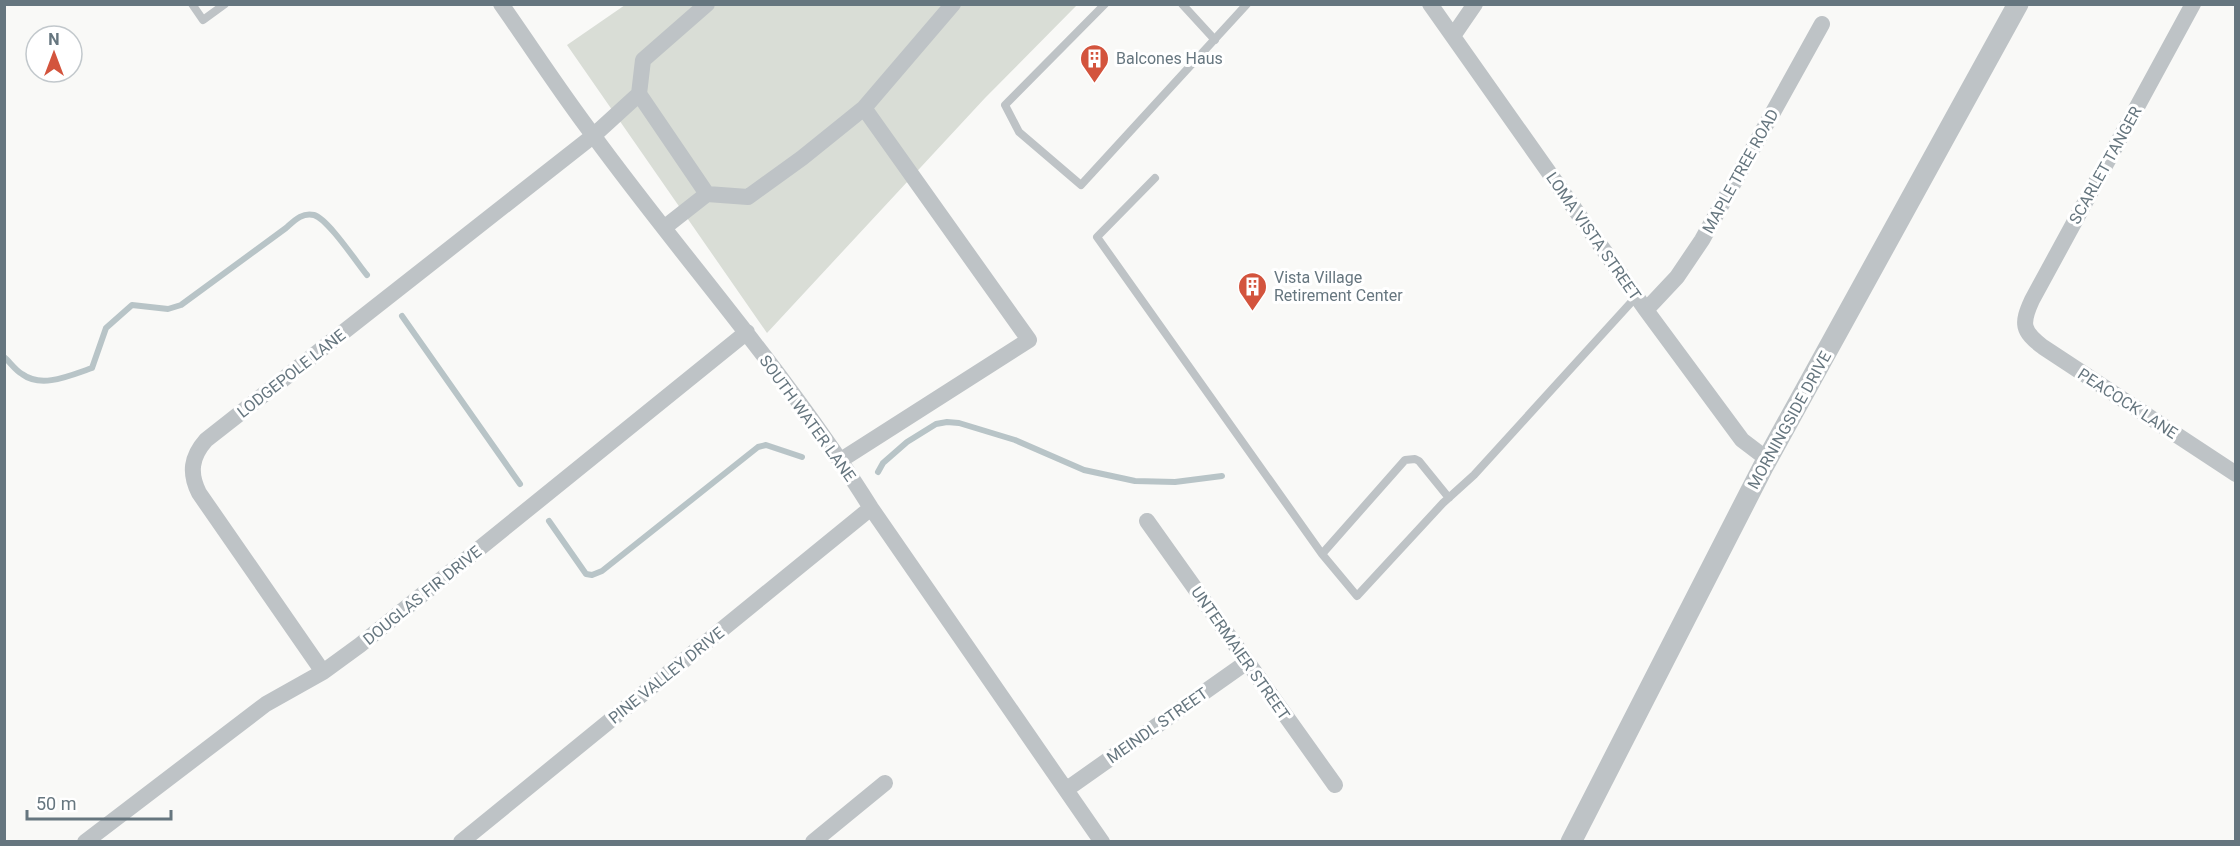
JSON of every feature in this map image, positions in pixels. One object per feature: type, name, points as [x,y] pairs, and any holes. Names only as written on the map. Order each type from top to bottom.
[{"type":"street","name":"SOUTH WATER LANE","points":[[501,4],[593,136],[747,332],[841,460],[871,508],[1102,842]]},
{"type":"street","points":[[707,4],[643,60],[639,94],[707,194]]},
{"type":"street","points":[[664,227],[707,194],[748,197],[802,158],[864,108],[953,4]]},
{"type":"street","name":"LOMA VISTA STREET","points":[[1430,4],[1641,304],[1742,440],[1767,459]]},
{"type":"street","points":[[1453,36],[1475,4]]},
{"type":"street","name":"MORNINGSIDE DRIVE","points":[[1571,842],[1767,459],[2018,4]]},
{"type":"street","name":"SCARLET TANGER","points":[[2024,327],[2024,319],[2032,300],[2193,4]]},
{"type":"street","name":"MAPLE TREE ROAD","points":[[1641,304],[1677,277],[1702,240],[1822,24]]},
{"type":"street","name":"LODGEPOLE LANE","points":[[323,672],[199,493],[192,467],[199,447],[593,136],[639,94]]},
{"type":"street","points":[[841,460],[1029,340],[864,108]]},
{"type":"street","name":"PEACOCK LANE","points":[[2024,327],[2028,335],[2043,347],[2234,468]]},
{"type":"street","name":"DOUGLAS FIR DRIVE","points":[[85,842],[266,704],[323,672],[360,645],[747,332]]},
{"type":"street","name":"PINE VALLEY DRIVE","points":[[461,842],[871,508]]},
{"type":"street","name":"UNTERMAIER STREET","points":[[1148,521],[1335,786]]},
{"type":"street","name":"MEINDL STREET","points":[[1067,789],[1247,662]]},
{"type":"street","points":[[813,842],[885,783]]},
{"type":"lane","points":[[192,4],[203,20],[225,4]]},
{"type":"lane","points":[[1105,4],[1005,105],[1019,132],[1081,185],[1247,4]]},
{"type":"lane","points":[[1182,4],[1215,40]]},
{"type":"lane","points":[[1155,178],[1097,237],[1322,554],[1357,596],[1449,498],[1641,304]]},
{"type":"lane","points":[[1322,554],[1405,460],[1419,460],[1449,498]]},
{"type":"shaded area","points":[[625,5],[1077,5],[985,98],[767,333],[567,45]]},
{"type":"waterway","points":[[4,357],[19,372],[38,380],[57,379],[92,368],[106,328],[132,305],[168,309],[181,305],[295,220],[310,214],[327,224],[367,275]]},
{"type":"waterway","points":[[402,316],[520,484]]},
{"type":"waterway","points":[[878,472],[883,463],[907,442],[936,424],[947,422],[959,423],[1015,440],[1084,470],[1135,481],[1175,482],[1222,476]]},
{"type":"waterway","points":[[549,521],[586,574],[592,575],[602,571],[758,447],[766,445],[802,457]]},
{"type":"place","name":"Balcones Haus","points":[[1095,84]]},
{"type":"place","name":"Vista Village Retirement Center","points":[[1253,312]]}]
